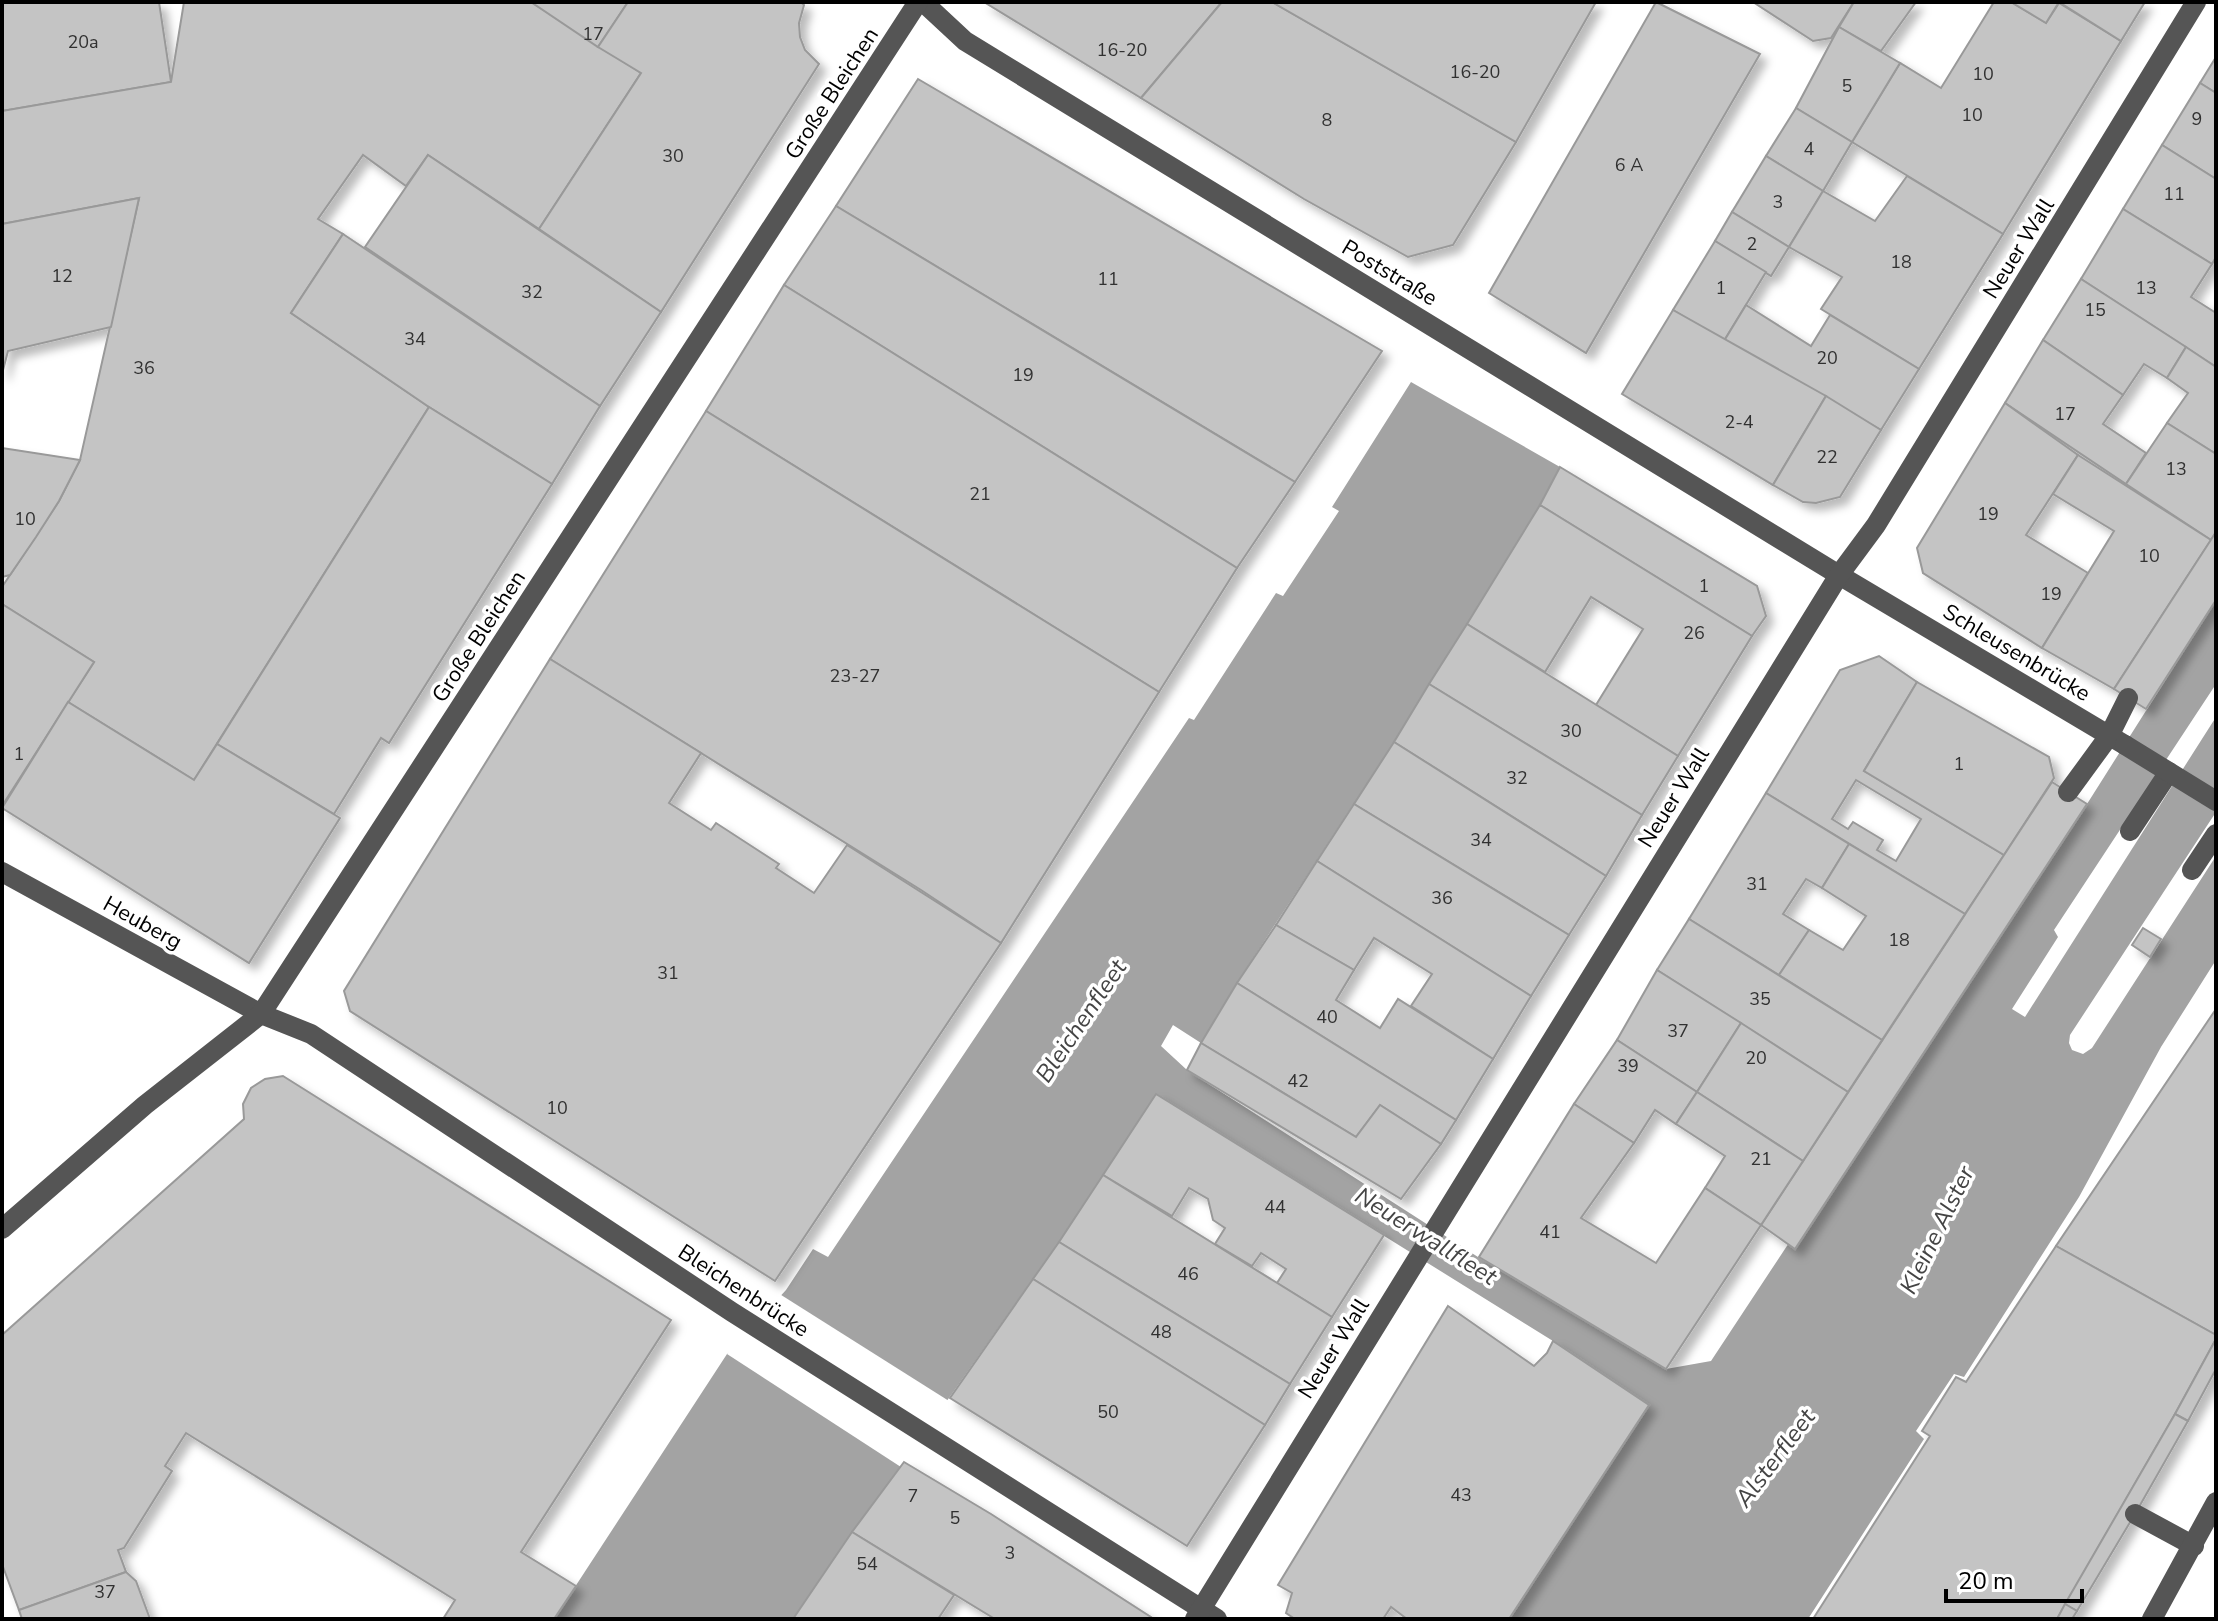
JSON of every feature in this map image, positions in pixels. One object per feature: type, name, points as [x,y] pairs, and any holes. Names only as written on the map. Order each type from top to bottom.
[{"type":"street","name":"Poststraße","points":[[920,2],[965,41],[1839,575]]},
{"type":"street","name":"Große Bleichen","points":[[2,1229],[145,1105],[261,1014],[920,2]]},
{"type":"street","name":"Neuer Wall","points":[[1204,1616],[1413,1264],[1839,575],[1876,525],[2196,2]]},
{"type":"street","name":"Schleusenbrücke","points":[[1839,575],[2216,801]]},
{"type":"street","points":[[2068,792],[2117,740],[2128,698]]},
{"type":"street","points":[[2130,831],[2169,772]]},
{"type":"street","points":[[2192,870],[2216,834]]},
{"type":"street","name":"Heuberg","points":[[2,872],[261,1014]]},
{"type":"street","name":"Bleichenbrücke","points":[[261,1014],[311,1034],[748,1322],[927,1434],[1204,1616]]},
{"type":"street","points":[[2152,1619],[2216,1502]]},
{"type":"street","points":[[2135,1514],[2194,1546]]},
{"type":"water","points":[[1411,382],[1560,467],[1540,505],[1394,742],[1201,1043],[1173,1025],[1161,1046],[1187,1070],[1478,1257],[1666,1369],[1711,1361],[2058,835],[2064,837],[2087,804],[2216,600],[2216,684],[2054,930],[2058,937],[2012,1009],[2025,1017],[2216,717],[2216,812],[2070,1035],[2072,1050],[2083,1054],[2092,1048],[2216,856],[2216,960],[2161,1047],[2079,1197],[1964,1377],[1954,1374],[1916,1431],[1924,1439],[1808,1619],[1509,1619],[1604,1377],[1553,1341],[1156,1094],[1059,1242],[793,1619],[554,1619],[727,1354],[786,1290],[813,1249],[828,1257],[1189,718],[1194,720],[1276,593],[1283,596],[1339,511],[1332,507]]},
{"type":"pier","points":[[778,1293],[949,1401],[904,1469],[727,1354],[740,1333]]},
{"type":"building","points":[[2,2],[159,2],[171,82],[2,111]]},
{"type":"building","points":[[184,2],[531,2],[641,73],[539,229],[428,155],[406,186],[363,155],[318,219],[343,234],[291,313],[429,407],[194,780],[68,702],[94,662],[2,604],[2,587],[59,501],[80,460],[139,198],[2,224],[2,111],[171,82]]},
{"type":"building","points":[[531,2],[628,2],[598,47]]},
{"type":"building","points":[[628,2],[801,2],[804,5],[799,23],[800,37],[805,50],[819,64],[661,312],[539,229],[641,73],[598,47]]},
{"type":"building","points":[[984,2],[1222,2],[1141,98]]},
{"type":"building","points":[[1222,2],[1272,2],[1516,142],[1453,245],[1408,257],[1304,199],[1141,98]]},
{"type":"building","points":[[1272,2],[1596,2],[1516,142]]},
{"type":"building","points":[[1656,2],[1760,54],[1586,353],[1489,293]]},
{"type":"building","points":[[1753,2],[1854,2],[1831,38],[1813,41]]},
{"type":"building","points":[[1854,2],[1916,2],[1881,51],[1839,27]]},
{"type":"building","points":[[1994,2],[2011,2],[2046,23],[2059,3],[2121,41],[2003,234],[1852,142],[1900,63],[1941,88]]},
{"type":"building","points":[[2011,2],[2059,2],[2046,23]]},
{"type":"building","points":[[2059,2],[2145,2],[2121,41]]},
{"type":"building","points":[[1839,27],[1900,63],[1852,142],[1796,108]]},
{"type":"building","points":[[2216,57],[2216,93],[2200,83]]},
{"type":"building","points":[[918,79],[1382,351],[1295,482],[836,206]]},
{"type":"building","points":[[2200,83],[2216,93],[2216,179],[2162,145]]},
{"type":"building","points":[[1796,108],[1852,142],[1823,191],[1766,156]]},
{"type":"building","points":[[2162,145],[2216,179],[2216,257],[2212,264],[2123,209]]},
{"type":"building","points":[[428,155],[661,312],[600,406],[365,247]]},
{"type":"building","points":[[1766,156],[1823,191],[1789,247],[1732,212]]},
{"type":"building","points":[[1907,176],[2003,234],[1919,369],[1821,309],[1842,277],[1789,247],[1823,191],[1875,221]]},
{"type":"building","points":[[139,198],[111,327],[8,351],[2,374],[2,224]]},
{"type":"building","points":[[836,206],[1295,482],[1237,568],[784,285]]},
{"type":"building","points":[[2123,209],[2212,264],[2191,297],[2216,313],[2216,367],[2081,279]]},
{"type":"building","points":[[1732,212],[1789,247],[1771,276],[1715,241]]},
{"type":"building","points":[[343,234],[600,406],[552,484],[429,407],[291,313]]},
{"type":"building","points":[[1715,241],[1766,272],[1724,341],[1673,310]]},
{"type":"building","points":[[2081,279],[2186,347],[2167,378],[2144,364],[2123,395],[2043,340]]},
{"type":"building","points":[[784,285],[1237,568],[1159,692],[706,411]]},
{"type":"building","points":[[1746,305],[1811,346],[1830,315],[1919,369],[1881,430],[1724,341]]},
{"type":"building","points":[[1673,310],[1826,396],[1773,485],[1622,394]]},
{"type":"building","points":[[2043,340],[2123,395],[2103,424],[2146,453],[2126,484],[2005,403]]},
{"type":"building","points":[[2186,347],[2216,367],[2216,454],[2167,423],[2188,393],[2167,378]]},
{"type":"building","points":[[1826,396],[1881,430],[1840,497],[1816,503],[1803,502],[1773,485]]},
{"type":"building","points":[[2005,403],[2078,455],[2026,535],[2088,573],[2042,648],[1923,573],[1917,548]]},
{"type":"building","points":[[429,407],[552,484],[389,743],[381,738],[334,814],[217,744]]},
{"type":"building","points":[[706,411],[1159,692],[1001,943],[550,659]]},
{"type":"building","points":[[2167,423],[2216,454],[2216,532],[2211,540],[2126,484]]},
{"type":"building","points":[[2,448],[80,460],[36,537],[10,575],[2,577]]},
{"type":"building","points":[[2078,455],[2211,540],[2114,689],[2042,648],[2114,531],[2053,494]]},
{"type":"building","points":[[1560,467],[1757,586],[1766,616],[1752,636],[1540,505]]},
{"type":"building","points":[[1540,505],[1752,636],[1678,756],[1596,705],[1643,629],[1591,597],[1545,672],[1467,624]]},
{"type":"building","points":[[2216,532],[2216,600],[2146,709],[2114,689]]},
{"type":"building","points":[[2,604],[94,662],[2,806]]},
{"type":"building","points":[[1467,624],[1678,756],[1642,815],[1429,684]]},
{"type":"building","points":[[1879,656],[1917,682],[1864,771],[2004,855],[1965,914],[1766,793],[1840,670]],"holes":[[[1856,780],[1921,819],[1896,861],[1877,850],[1883,840],[1853,822],[1848,829],[1832,819]]]},
{"type":"building","points":[[550,659],[701,753],[669,803],[711,830],[716,823],[779,864],[776,868],[814,893],[847,845],[1001,943],[775,1281],[350,1011],[344,991]]},
{"type":"building","points":[[1917,682],[2049,757],[2054,778],[2004,855],[1864,771]]},
{"type":"building","points":[[1429,684],[1642,815],[1606,876],[1394,742]]},
{"type":"building","points":[[68,702],[194,780],[217,744],[340,818],[249,963],[2,808]]},
{"type":"building","points":[[1394,742],[1606,876],[1569,935],[1354,804]]},
{"type":"building","points":[[2052,782],[2087,804],[1795,1249],[1761,1225]]},
{"type":"building","points":[[1766,793],[1849,844],[1822,888],[1806,879],[1783,914],[1809,930],[1779,975],[1689,919]]},
{"type":"building","points":[[1354,804],[1569,935],[1531,996],[1317,861]]},
{"type":"building","points":[[1849,844],[1965,914],[1882,1040],[1779,975],[1809,930],[1843,950],[1866,916],[1822,888]]},
{"type":"building","points":[[1317,861],[1531,996],[1493,1059],[1411,1006],[1432,974],[1374,938],[1354,970],[1276,925]]},
{"type":"building","points":[[1689,919],[1882,1040],[1848,1092],[1657,970]]},
{"type":"building","points":[[1276,925],[1354,970],[1336,1000],[1380,1028],[1398,999],[1493,1059],[1456,1120],[1237,983]]},
{"type":"building","points":[[2143,928],[2161,939],[2150,957],[2132,945]]},
{"type":"building","points":[[1657,970],[1741,1023],[1697,1092],[1617,1040]]},
{"type":"building","points":[[1237,983],[1456,1120],[1441,1144],[1380,1105],[1356,1137],[1201,1043]]},
{"type":"building","points":[[2216,1009],[2216,1335],[2056,1246]]},
{"type":"building","points":[[1741,1023],[1848,1092],[1803,1161],[1697,1092]]},
{"type":"building","points":[[1617,1040],[1697,1092],[1676,1124],[1655,1110],[1634,1143],[1574,1104]]},
{"type":"building","points":[[1201,1043],[1356,1137],[1380,1105],[1441,1144],[1401,1199],[1187,1070]]},
{"type":"building","points":[[283,1076],[671,1320],[521,1552],[576,1586],[554,1619],[443,1619],[455,1600],[186,1433],[165,1466],[172,1471],[124,1548],[118,1550],[126,1572],[19,1610],[2,1564],[2,1335],[244,1119],[243,1104],[251,1088],[265,1079]]},
{"type":"building","points":[[1697,1092],[1803,1161],[1761,1225],[1705,1188],[1725,1156],[1676,1124]]},
{"type":"building","points":[[1156,1094],[1384,1235],[1332,1317],[1277,1283],[1286,1269],[1261,1253],[1252,1266],[1215,1244],[1225,1228],[1213,1220],[1208,1199],[1189,1188],[1172,1216],[1103,1175]]},
{"type":"building","points":[[1574,1104],[1634,1143],[1581,1218],[1656,1263],[1705,1188],[1761,1225],[1666,1369],[1479,1257]]},
{"type":"building","points":[[1103,1175],[1332,1317],[1290,1384],[1059,1242]]},
{"type":"building","points":[[1059,1242],[1290,1384],[1265,1425],[1033,1279]]},
{"type":"building","points":[[2056,1246],[2216,1335],[2175,1414],[2057,1619],[1813,1619],[1930,1436],[1922,1431],[1956,1377],[1966,1382]]},
{"type":"building","points":[[1033,1279],[1265,1425],[1187,1546],[950,1398]]},
{"type":"building","points":[[1448,1306],[1534,1366],[1547,1353],[1553,1341],[1649,1405],[1509,1619],[1407,1619],[1391,1607],[1383,1619],[1295,1619],[1286,1613],[1292,1593],[1278,1585]]},
{"type":"building","points":[[2216,1339],[2216,1369],[2188,1421],[2175,1414]]},
{"type":"building","points":[[2175,1414],[2188,1421],[2077,1611],[2065,1604]]},
{"type":"building","points":[[904,1462],[1154,1619],[995,1619],[852,1532]]},
{"type":"building","points":[[852,1532],[954,1595],[938,1619],[793,1619]]},
{"type":"building","points":[[126,1572],[136,1581],[150,1619],[22,1619],[19,1610]]},
{"type":"building","points":[[2065,1604],[2077,1611],[2072,1619],[2057,1619]]},
{"type":"water label","name":"Bleichenfleet","points":[[1081,1021]]},
{"type":"water label","name":"Kleine Alster","points":[[1937,1230]]},
{"type":"water label","name":"Neuerwallfleet","points":[[1426,1236]]},
{"type":"water label","name":"Alsterfleet","points":[[1775,1458]]}]
